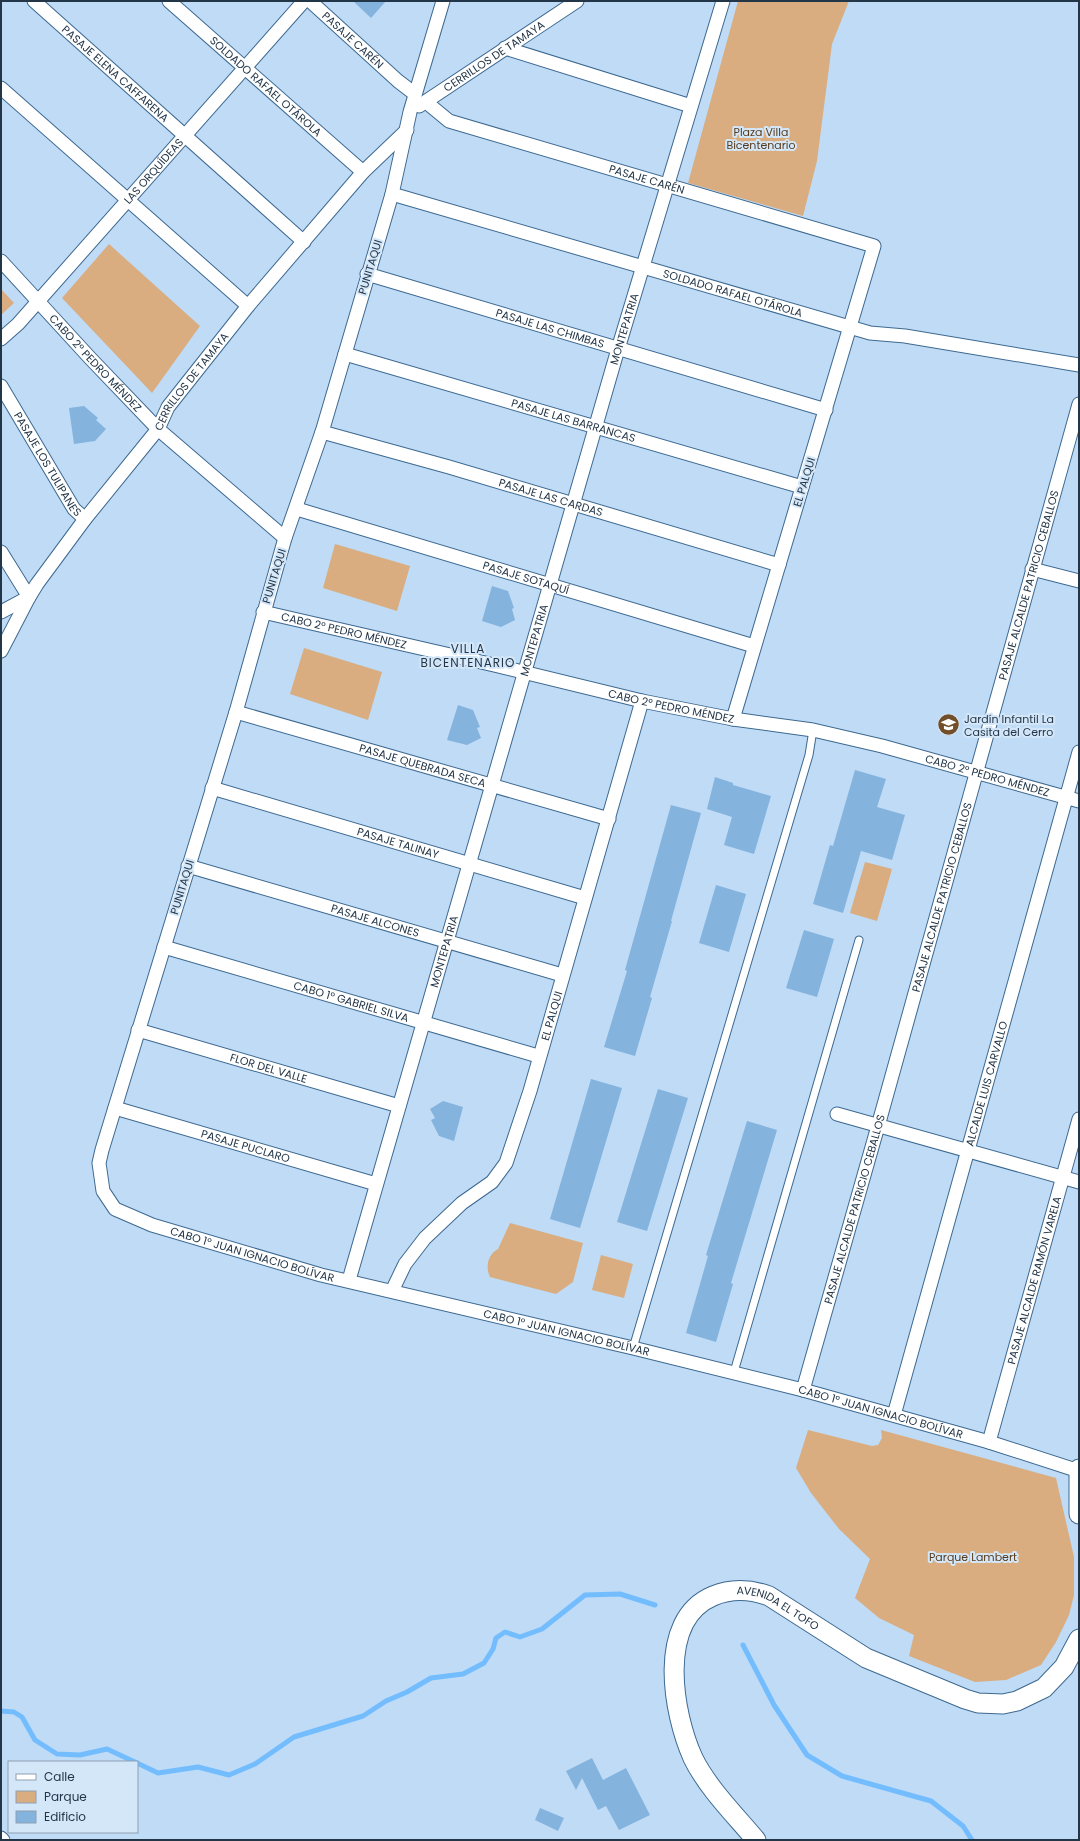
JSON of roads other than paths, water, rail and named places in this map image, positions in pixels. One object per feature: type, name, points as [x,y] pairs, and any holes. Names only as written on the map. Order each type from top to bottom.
[{"type":"street","name":"PASAJE ELENA CAFFARENA","points":[[34,1],[304,242]]},
{"type":"street","name":"SOLDADO RAFAEL OTÁROLA","points":[[169,1],[363,172]]},
{"type":"street","name":"LAS ORQUÍDEAS","points":[[1,339],[18,324],[304,1]]},
{"type":"street","name":"PASAJE CARÉN","points":[[310,1],[398,81],[449,121],[874,246]]},
{"type":"street","name":"PUNITAQUI","points":[[102,1150],[236,712],[285,538],[297,509],[322,432],[367,274],[392,194],[410,112],[421,98],[443,1]]},
{"type":"street","name":"CERRILLOS DE TAMAYA","points":[[421,98],[505,48],[577,1]]},
{"type":"street","name":"MONTEPATRIA","points":[[349,1280],[493,786],[595,427],[723,1]]},
{"type":"street","points":[[505,48],[691,106]]},
{"type":"street","points":[[1,88],[248,306]]},
{"type":"street","name":"CERRILLOS DE TAMAYA","points":[[1,651],[29,596],[85,519],[158,429],[168,407],[248,306],[363,172],[407,130]]},
{"type":"street","name":"SOLDADO RAFAEL OTÁROLA","points":[[392,194],[870,333],[905,336],[1079,365]]},
{"type":"street","name":"EL PALQUI","points":[[733,718],[874,246]]},
{"type":"street","name":"CABO 2° PEDRO MÉNDEZ","points":[[1,261],[90,358],[158,429],[285,538]]},
{"type":"street","name":"PASAJE LAS CHIMBAS","points":[[367,274],[826,410]]},
{"type":"street","name":"PASAJE LAS BARRANCAS","points":[[345,354],[802,487]]},
{"type":"street","name":"PASAJE LOS TULIPANES","points":[[1,386],[74,509],[85,519]]},
{"type":"street","name":"PASAJE ALCALDE PATRICIO CEBALLOS","points":[[803,1390],[1079,404]]},
{"type":"street","name":"PASAJE LAS CARDAS","points":[[322,432],[449,467],[779,565]]},
{"type":"street","name":"PASAJE SOTAQUÍ","points":[[297,509],[754,646]]},
{"type":"street","points":[[1,552],[29,596],[1,612]]},
{"type":"street","points":[[1032,569],[1079,581]]},
{"type":"street","name":"CABO 2° PEDRO MÉNDEZ","points":[[263,612],[525,672],[642,701],[733,718],[813,730],[882,746],[1079,801]]},
{"type":"street","name":"EL PALQUI","points":[[392,1291],[405,1264],[425,1238],[451,1212],[483,1189],[500,1173],[510,1152],[530,1091],[538,1056],[609,819],[642,701]]},
{"type":"street","name":"PASAJE QUEBRADA SECA","points":[[236,712],[609,819]]},
{"type":"street","name":"ALCALDE LUIS CARVALLO","points":[[894,1415],[1079,752]]},
{"type":"street","name":"PASAJE TALINAY","points":[[212,788],[585,898]]},
{"type":"street","name":"PASAJE ALCONES","points":[[188,866],[562,975]]},
{"type":"street","name":"CABO 1° GABRIEL SILVA","points":[[164,947],[538,1056]]},
{"type":"street","name":"FLOR DEL VALLE","points":[[138,1030],[399,1106]]},
{"type":"street","name":"PASAJE PUCLARO","points":[[115,1108],[376,1184]]},
{"type":"street","points":[[837,1114],[1079,1182]]},
{"type":"street","name":"PASAJE ALCALDE RAMÓN VARELA","points":[[989,1442],[1079,1118]]},
{"type":"street","name":"CABO 1° JUAN IGNACIO BOLÍVAR","points":[[102,1150],[99,1163],[103,1191],[115,1209],[152,1225],[321,1274],[734,1372],[803,1390],[989,1442],[1079,1470]]},
{"type":"street","points":[[1079,1470],[1079,1514]]},
{"type":"street","name":"AVENIDA EL TOFO","points":[[756,1840],[702,1775],[686,1741],[676,1703],[675,1651],[680,1632],[691,1613],[710,1598],[733,1590],[752,1591],[769,1596],[866,1658],[978,1703],[1003,1704],[1017,1701],[1044,1688],[1064,1667],[1079,1641]]},
{"type":"lane","points":[[633,1348],[809,755],[813,730]]},
{"type":"lane","points":[[734,1372],[860,940]]},
{"type":"waterway","points":[[138,1763],[158,1773],[198,1767],[229,1775],[255,1764],[294,1737],[363,1716],[386,1701],[407,1692],[431,1678],[463,1674],[484,1663],[493,1649],[496,1638],[505,1632],[520,1637],[542,1629],[585,1595],[620,1594],[655,1605]]},
{"type":"waterway","points":[[743,1645],[774,1705],[807,1755],[842,1776],[931,1801],[963,1826],[972,1840]]},
{"type":"waterway","points":[[1,1711],[14,1712],[22,1717],[35,1740],[57,1754],[80,1755],[107,1749],[133,1761]]},
{"type":"place","name":"Jardín Infantil La Casita del Cerro","points":[[949,725]]},
{"type":"district","name":"VILLA BICENTENARIO","points":[[468,655]]},
{"type":"park label","name":"Plaza Villa Bicentenario","points":[[761,138]]},
{"type":"park label","name":"Parque Lambert","points":[[973,1557]]}]
